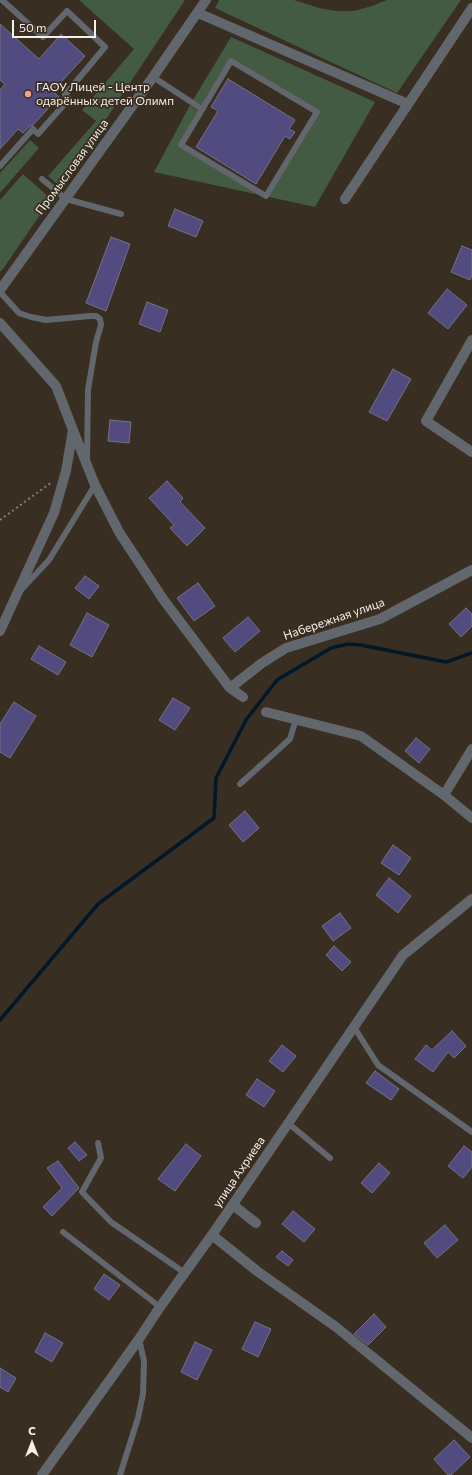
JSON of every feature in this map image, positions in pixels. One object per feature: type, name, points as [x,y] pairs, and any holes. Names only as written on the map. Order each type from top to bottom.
[{"type":"street","name":"Промысловая улица","points":[[0,291],[153,77],[206,0]]},
{"type":"street","points":[[345,199],[472,8]]},
{"type":"street","points":[[198,12],[408,104]]},
{"type":"street","points":[[0,323],[56,386],[95,485],[119,532],[155,587],[230,688],[244,697]]},
{"type":"street","points":[[472,340],[426,421],[472,452]]},
{"type":"street","points":[[0,631],[54,513],[66,471],[73,430]]},
{"type":"street","name":"Набережная улица","points":[[230,688],[286,648],[380,618],[472,570]]},
{"type":"street","points":[[266,712],[361,736],[444,795],[472,818]]},
{"type":"street","points":[[444,795],[472,748]]},
{"type":"street","name":"улица Ахриева","points":[[43,1475],[233,1205],[403,955],[472,899]]},
{"type":"street","points":[[233,1205],[256,1223]]},
{"type":"street","points":[[212,1235],[257,1271],[336,1327],[472,1438]]},
{"type":"lane","points":[[0,166],[33,129],[38,134],[69,99],[65,95],[105,47],[67,11],[43,37],[2,0]]},
{"type":"lane","points":[[231,61],[317,112],[266,196],[181,145],[202,110],[231,61]]},
{"type":"lane","points":[[153,77],[202,110]]},
{"type":"lane","points":[[42,179],[66,199],[121,214]]},
{"type":"lane","points":[[0,291],[19,314],[46,320],[90,316],[96,316],[100,319],[101,325],[96,342],[88,390],[87,464]]},
{"type":"lane","points":[[16,596],[49,560],[95,485]]},
{"type":"lane","points":[[240,784],[290,739],[296,719]]},
{"type":"lane","points":[[354,1027],[378,1064],[472,1132]]},
{"type":"lane","points":[[288,1123],[330,1158]]},
{"type":"lane","points":[[98,1143],[101,1158],[82,1192],[111,1222],[184,1273]]},
{"type":"lane","points":[[63,1232],[160,1307]]},
{"type":"lane","points":[[120,1475],[138,1418],[143,1394],[144,1361],[139,1340]]},
{"type":"path","points":[[0,520],[66,471]]},
{"type":"green space","points":[[79,0],[185,0],[61,187],[48,176],[96,121],[82,110],[134,49]]},
{"type":"green space","points":[[219,0],[294,0],[319,8],[336,11],[354,11],[387,0],[461,0],[397,93],[215,8]]},
{"type":"green space","points":[[231,37],[375,102],[315,207],[154,172],[190,105],[200,112],[181,145],[266,196],[317,112],[232,61],[204,106],[193,100]]},
{"type":"green space","points":[[30,140],[39,148],[0,193],[0,173]]},
{"type":"green space","points":[[23,174],[51,199],[0,272],[0,200]]},
{"type":"building","name":"ГАОУ Лицей - Центр одарённых детей Олимп","points":[[0,24],[39,59],[61,34],[85,56],[53,91],[59,97],[33,125],[23,133],[18,129],[0,149],[0,90],[5,84],[0,80]]},
{"type":"building","points":[[228,79],[295,120],[289,129],[295,132],[290,139],[285,136],[256,184],[196,147],[218,111],[211,107]]},
{"type":"building","points":[[175,209],[203,221],[196,237],[168,226]]},
{"type":"building","points":[[111,237],[130,244],[106,311],[86,303]]},
{"type":"building","points":[[462,246],[472,250],[472,275],[470,280],[451,272]]},
{"type":"building","points":[[447,289],[467,305],[448,329],[428,313]]},
{"type":"building","points":[[147,302],[168,310],[160,332],[139,324]]},
{"type":"building","points":[[393,369],[411,379],[387,421],[369,412]]},
{"type":"building","points":[[110,420],[131,422],[129,443],[108,441]]},
{"type":"building","points":[[167,481],[183,498],[180,502],[205,528],[187,546],[170,528],[174,525],[149,498]]},
{"type":"building","points":[[85,576],[99,586],[89,599],[75,588]]},
{"type":"building","points":[[198,583],[215,606],[194,621],[177,598]]},
{"type":"building","points":[[466,608],[472,614],[472,626],[461,637],[449,624]]},
{"type":"building","points":[[87,613],[109,625],[92,657],[70,645]]},
{"type":"building","points":[[248,617],[260,631],[235,652],[223,638]]},
{"type":"building","points":[[39,646],[66,662],[58,675],[31,659]]},
{"type":"building","points":[[173,698],[190,708],[175,730],[159,720]]},
{"type":"building","points":[[14,702],[36,716],[10,758],[0,752],[0,724]]},
{"type":"building","points":[[416,738],[430,749],[419,763],[405,751]]},
{"type":"building","points":[[245,811],[259,828],[243,842],[229,825]]},
{"type":"building","points":[[393,845],[411,858],[399,875],[381,863]]},
{"type":"building","points":[[389,878],[411,896],[398,913],[376,895]]},
{"type":"building","points":[[340,913],[351,928],[333,941],[322,926]]},
{"type":"building","points":[[334,946],[351,962],[342,971],[326,955]]},
{"type":"building","points":[[452,1031],[466,1046],[454,1058],[448,1052],[433,1072],[415,1059],[426,1045],[432,1050]]},
{"type":"building","points":[[282,1045],[296,1056],[283,1072],[269,1061]]},
{"type":"building","points":[[375,1071],[399,1089],[391,1100],[366,1083]]},
{"type":"building","points":[[257,1079],[275,1091],[264,1107],[246,1095]]},
{"type":"building","points":[[75,1142],[87,1155],[79,1161],[68,1148]]},
{"type":"building","points":[[186,1144],[201,1156],[175,1191],[158,1179]]},
{"type":"building","points":[[464,1146],[472,1152],[472,1167],[463,1178],[448,1166]]},
{"type":"building","points":[[58,1161],[79,1188],[52,1216],[43,1207],[62,1188],[47,1168]]},
{"type":"building","points":[[379,1163],[390,1173],[372,1193],[361,1183]]},
{"type":"building","points":[[293,1211],[315,1229],[304,1242],[282,1224]]},
{"type":"building","points":[[445,1225],[458,1240],[437,1258],[424,1243]]},
{"type":"building","points":[[282,1251],[293,1260],[288,1266],[276,1257]]},
{"type":"building","points":[[104,1274],[120,1285],[109,1300],[94,1289]]},
{"type":"building","points":[[374,1314],[386,1327],[368,1345],[354,1334]]},
{"type":"building","points":[[255,1322],[271,1329],[258,1357],[242,1349]]},
{"type":"building","points":[[45,1333],[63,1343],[52,1362],[35,1352]]},
{"type":"building","points":[[195,1342],[212,1350],[197,1380],[181,1372]]},
{"type":"building","points":[[0,1368],[16,1378],[8,1392],[0,1387]]},
{"type":"building","points":[[454,1440],[470,1457],[451,1475],[448,1475],[434,1459]]},
{"type":"waterway","points":[[0,1020],[98,904],[214,818],[216,778],[246,720],[277,680],[331,648],[348,644],[361,645],[446,662],[472,653]]},
{"type":"place","name":"ГАОУ Лицей - Центр одарённых детей Олимп","points":[[28,94]]}]
